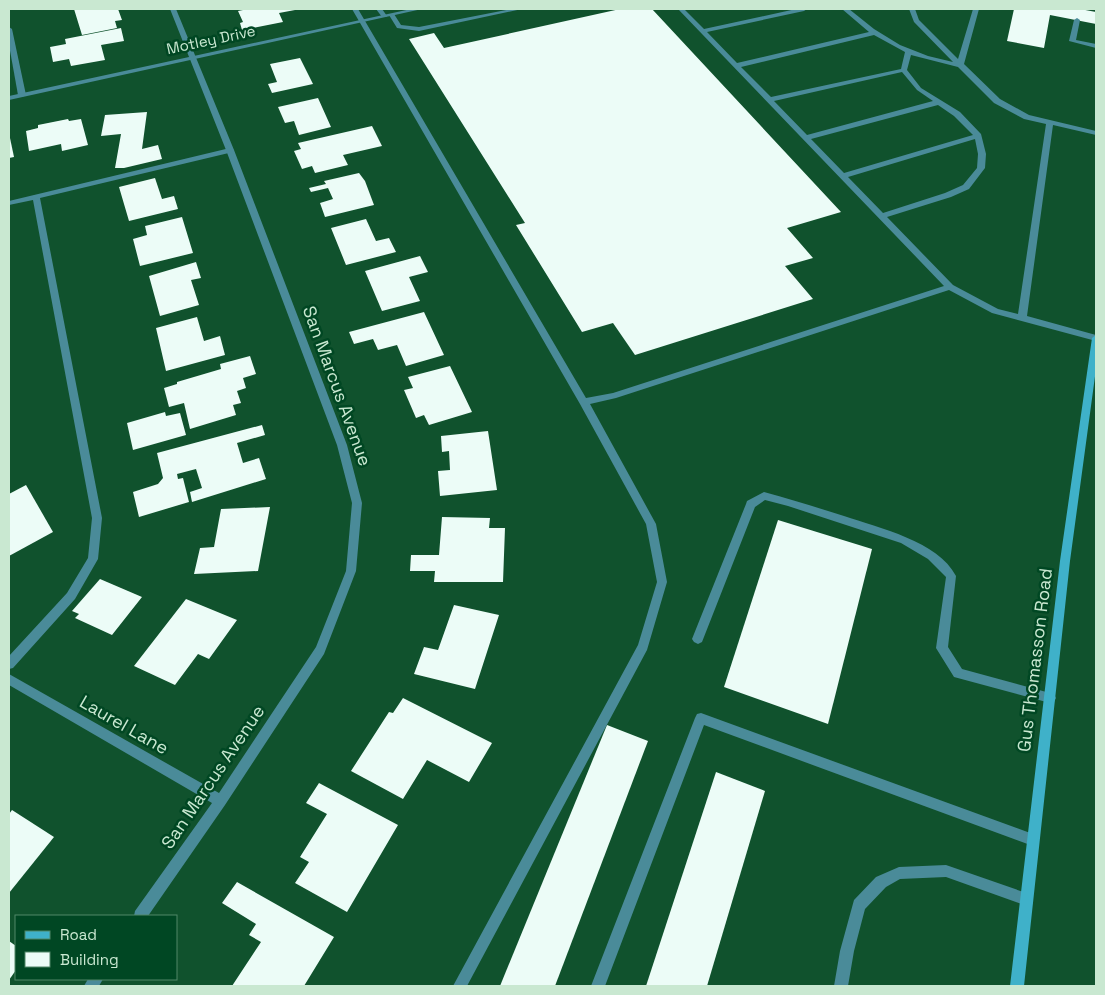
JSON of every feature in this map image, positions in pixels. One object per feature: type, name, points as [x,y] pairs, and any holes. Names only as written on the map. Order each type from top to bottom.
[{"type":"main road","name":"Gus Thomasson Road","points":[[1016,986],[1065,561],[1096,338]]},
{"type":"street","name":"San Marcus Avenue","points":[[141,915],[221,801],[320,650],[351,571],[357,504],[342,446],[230,150],[173,9]]},
{"type":"street","points":[[354,9],[584,402],[651,524],[662,582],[643,646],[460,986]]},
{"type":"street","points":[[379,9],[399,28],[419,29],[519,9]]},
{"type":"street","name":"Motley Drive","points":[[9,98],[419,9]]},
{"type":"street","points":[[681,9],[950,287],[995,311],[1096,338]]},
{"type":"street","points":[[702,32],[804,9]]},
{"type":"street","points":[[845,9],[873,33],[908,52],[960,65]]},
{"type":"street","points":[[912,9],[916,21],[997,101],[1026,117],[1096,133]]},
{"type":"street","points":[[960,65],[976,9]]},
{"type":"street","points":[[1077,20],[1072,41],[1096,46]]},
{"type":"street","points":[[9,29],[22,95]]},
{"type":"street","points":[[735,66],[873,33]]},
{"type":"street","points":[[904,70],[908,52]]},
{"type":"street","points":[[768,100],[904,70]]},
{"type":"street","points":[[881,216],[966,188],[982,168],[982,154],[978,136],[957,114],[919,89],[904,70]]},
{"type":"street","points":[[805,138],[939,102]]},
{"type":"street","points":[[1022,318],[1050,122]]},
{"type":"street","points":[[842,176],[978,136]]},
{"type":"street","points":[[9,203],[230,150]]},
{"type":"street","points":[[9,664],[71,596],[93,559],[97,518],[36,196]]},
{"type":"street","points":[[584,402],[613,396],[950,287]]},
{"type":"street","points":[[698,639],[751,504],[764,496],[904,540],[932,556],[951,576],[942,648],[958,673],[1050,698]]},
{"type":"street","name":"Laurel Lane","points":[[9,679],[221,801]]},
{"type":"street","points":[[598,986],[701,718],[1033,840]]},
{"type":"street","points":[[841,986],[847,951],[859,905],[881,882],[899,873],[946,870],[1027,900]]},
{"type":"building","points":[[74,9],[118,9],[122,20],[115,21],[117,28],[82,35]]},
{"type":"building","points":[[248,9],[295,10],[279,13],[283,22],[242,30],[240,23],[243,22],[238,11]]},
{"type":"building","points":[[620,9],[652,9],[841,212],[787,228],[813,258],[785,266],[813,299],[635,355],[613,323],[582,332],[516,225],[525,223],[409,39],[434,33],[444,48]]},
{"type":"building","points":[[1014,9],[1080,9],[1096,12],[1096,24],[1050,15],[1044,48],[1007,41]]},
{"type":"building","points":[[121,28],[124,41],[101,45],[105,60],[71,66],[69,59],[53,62],[50,47],[66,44],[65,39]]},
{"type":"building","points":[[300,58],[313,84],[272,93],[268,84],[277,82],[270,64]]},
{"type":"building","points":[[318,98],[331,127],[299,135],[294,121],[285,123],[278,107]]},
{"type":"building","points":[[147,112],[142,149],[158,145],[162,159],[124,168],[115,168],[121,134],[101,136],[105,115]]},
{"type":"building","points":[[68,119],[69,121],[81,119],[88,145],[62,151],[61,144],[29,151],[26,131],[38,128],[38,125]]},
{"type":"building","points":[[372,126],[382,146],[343,155],[348,165],[315,173],[312,166],[302,169],[294,151],[301,149],[298,143]]},
{"type":"building","points":[[9,139],[14,157],[9,158]]},
{"type":"building","points":[[359,173],[365,181],[374,205],[325,217],[320,203],[333,199],[328,188],[311,192],[309,188],[326,184],[324,181]]},
{"type":"building","points":[[155,178],[162,199],[174,196],[178,209],[129,221],[119,187]]},
{"type":"building","points":[[182,217],[193,253],[140,266],[133,239],[147,235],[145,226]]},
{"type":"building","points":[[366,219],[376,241],[389,238],[396,252],[346,265],[331,228]]},
{"type":"building","points":[[420,256],[428,272],[409,277],[420,301],[382,311],[365,271]]},
{"type":"building","points":[[196,262],[201,278],[191,280],[199,305],[160,316],[149,276]]},
{"type":"building","points":[[424,312],[444,355],[406,366],[397,345],[378,350],[373,339],[354,344],[349,332]]},
{"type":"building","points":[[197,317],[204,341],[220,336],[225,355],[166,371],[156,328]]},
{"type":"building","points":[[250,356],[256,374],[243,378],[246,388],[237,391],[241,403],[233,405],[236,415],[190,429],[184,403],[169,407],[164,388],[177,384],[177,382],[221,369],[220,364]]},
{"type":"building","points":[[450,366],[472,412],[429,425],[424,415],[416,418],[404,390],[413,388],[408,377]]},
{"type":"building","points":[[165,412],[166,416],[180,413],[186,435],[133,450],[127,423]]},
{"type":"building","points":[[262,425],[265,435],[237,443],[243,463],[259,458],[266,479],[192,502],[190,492],[202,488],[196,469],[177,474],[178,479],[183,478],[189,502],[139,517],[133,492],[158,484],[163,478],[157,453]]},
{"type":"building","points":[[488,431],[497,490],[440,496],[438,471],[450,470],[449,451],[442,452],[441,436]]},
{"type":"building","points":[[26,485],[53,532],[9,556],[9,494]]},
{"type":"building","points":[[270,507],[258,571],[194,574],[200,548],[214,547],[221,509]]},
{"type":"building","points":[[442,517],[490,518],[489,528],[505,528],[503,582],[434,582],[435,571],[410,571],[411,555],[439,555]]},
{"type":"building","points":[[778,520],[872,549],[828,724],[724,687]]},
{"type":"building","points":[[100,579],[142,597],[112,635],[75,618],[79,614],[72,611]]},
{"type":"building","points":[[186,599],[237,620],[209,659],[198,654],[175,685],[134,666]]},
{"type":"building","points":[[454,605],[499,615],[475,689],[414,674],[424,647],[438,650]]},
{"type":"building","points":[[403,698],[492,743],[469,782],[427,760],[403,799],[351,771],[389,712],[393,713]]},
{"type":"building","points":[[607,725],[648,741],[555,986],[500,986]]},
{"type":"building","points":[[716,772],[765,791],[707,986],[646,986]]},
{"type":"building","points":[[319,783],[398,825],[347,912],[295,883],[309,862],[300,857],[327,814],[306,803]]},
{"type":"building","points":[[12,810],[54,837],[9,893],[9,814]]},
{"type":"building","points":[[237,882],[334,937],[304,986],[232,986],[261,942],[249,935],[256,924],[222,903]]},
{"type":"building","points":[[9,941],[15,945],[15,971],[9,980]]}]
